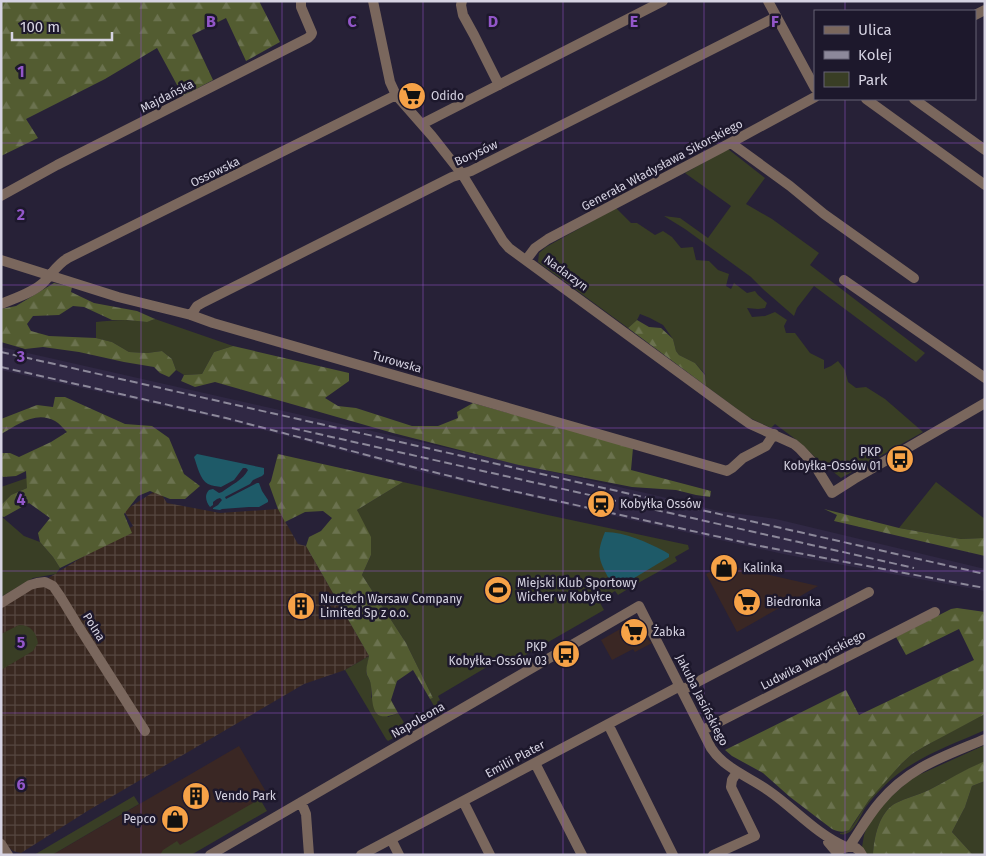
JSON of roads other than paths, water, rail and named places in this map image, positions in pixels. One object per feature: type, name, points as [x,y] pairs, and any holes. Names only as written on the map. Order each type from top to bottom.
[{"type":"street","name":"Majdańska","points":[[1,196],[308,38],[312,33],[301,7],[301,1]]},
{"type":"street","name":"Nadarzyn","points":[[373,1],[390,82],[396,96],[422,124],[462,174],[503,242],[750,424],[794,444],[814,464],[832,493],[854,478],[985,403]]},
{"type":"street","points":[[462,1],[463,15],[499,85]]},
{"type":"street","points":[[422,124],[663,1]]},
{"type":"street","points":[[768,1],[814,86]]},
{"type":"street","name":"Borysów","points":[[191,315],[197,306],[204,302],[452,177],[471,171],[776,17]]},
{"type":"street","name":"Ossowska","points":[[1,304],[38,287],[61,262],[68,258],[396,96]]},
{"type":"street","name":"Generała Władysława Sikorskiego","points":[[526,260],[535,248],[548,239],[814,98]]},
{"type":"street","points":[[867,100],[985,185]]},
{"type":"street","points":[[915,100],[985,150]]},
{"type":"street","points":[[731,143],[790,186],[824,214],[914,278]]},
{"type":"street","name":"Turowska","points":[[1,260],[118,297],[191,315],[212,323],[727,471],[743,458],[766,446],[774,434]]},
{"type":"street","points":[[844,280],[985,378]]},
{"type":"street","name":"Polna","points":[[1,603],[30,585],[45,582],[53,586],[145,731]]},
{"type":"street","name":"Emilii Plater","points":[[362,855],[608,724],[869,592]]},
{"type":"street","name":"Jakuba Jasińskiego","points":[[639,606],[711,748],[718,758],[725,765],[768,791],[819,832],[849,851]]},
{"type":"street","name":"Napoleona","points":[[210,855],[639,606]]},
{"type":"street","name":"Ludwika Waryńskiego","points":[[702,730],[934,612]]},
{"type":"street","points":[[608,724],[673,855]]},
{"type":"street","points":[[849,851],[886,794],[910,774],[932,761],[985,738]]},
{"type":"street","points":[[535,763],[582,855]]},
{"type":"street","points":[[713,855],[755,836],[731,787],[732,780],[737,772]]},
{"type":"street","points":[[463,801],[490,855]]},
{"type":"street","points":[[301,802],[306,814],[309,855]]},
{"type":"street","points":[[391,839],[399,855]]},
{"type":"street","points":[[1,844],[8,855]]},
{"type":"railway","points":[[1,352],[985,574]]},
{"type":"railway","points":[[1,367],[226,418],[490,486],[760,546],[985,588]]},
{"type":"railway","points":[[292,428],[914,568]]},
{"type":"place","name":"Odido","points":[[412,96]]},
{"type":"place","name":"PKP Kobyłka-Ossów 01","points":[[900,459]]},
{"type":"place","name":"Kobyłka Ossów","points":[[601,504]]},
{"type":"place","name":"Kalinka","points":[[724,568]]},
{"type":"place","name":"Miejski Klub Sportowy Wicher w Kobyłce","points":[[498,590]]},
{"type":"place","name":"Biedronka","points":[[747,602]]},
{"type":"place","name":"Nuctech Warsaw Company Limited Sp z o.o.","points":[[301,606]]},
{"type":"place","name":"Żabka","points":[[634,632]]},
{"type":"place","name":"PKP Kobyłka-Ossów 03","points":[[566,654]]},
{"type":"place","name":"Vendo Park","points":[[196,796]]},
{"type":"place","name":"Pepco","points":[[175,819]]}]
